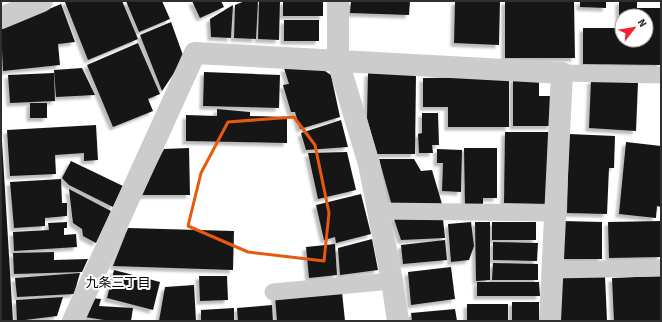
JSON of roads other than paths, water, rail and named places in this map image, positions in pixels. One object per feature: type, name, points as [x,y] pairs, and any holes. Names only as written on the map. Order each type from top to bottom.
[{"type":"street","points":[[1,18],[42,1]]},
{"type":"street","points":[[338,1],[338,61],[369,164],[392,281],[398,321]]},
{"type":"street","points":[[73,321],[195,53],[562,73],[550,321]]},
{"type":"lane","points":[[562,73],[661,75]]},
{"type":"lane","points":[[378,212],[555,213]]},
{"type":"lane","points":[[552,270],[661,268]]},
{"type":"lane","points":[[273,292],[392,281]]},
{"type":"district","name":"九条三丁目","points":[[118,283]]}]
